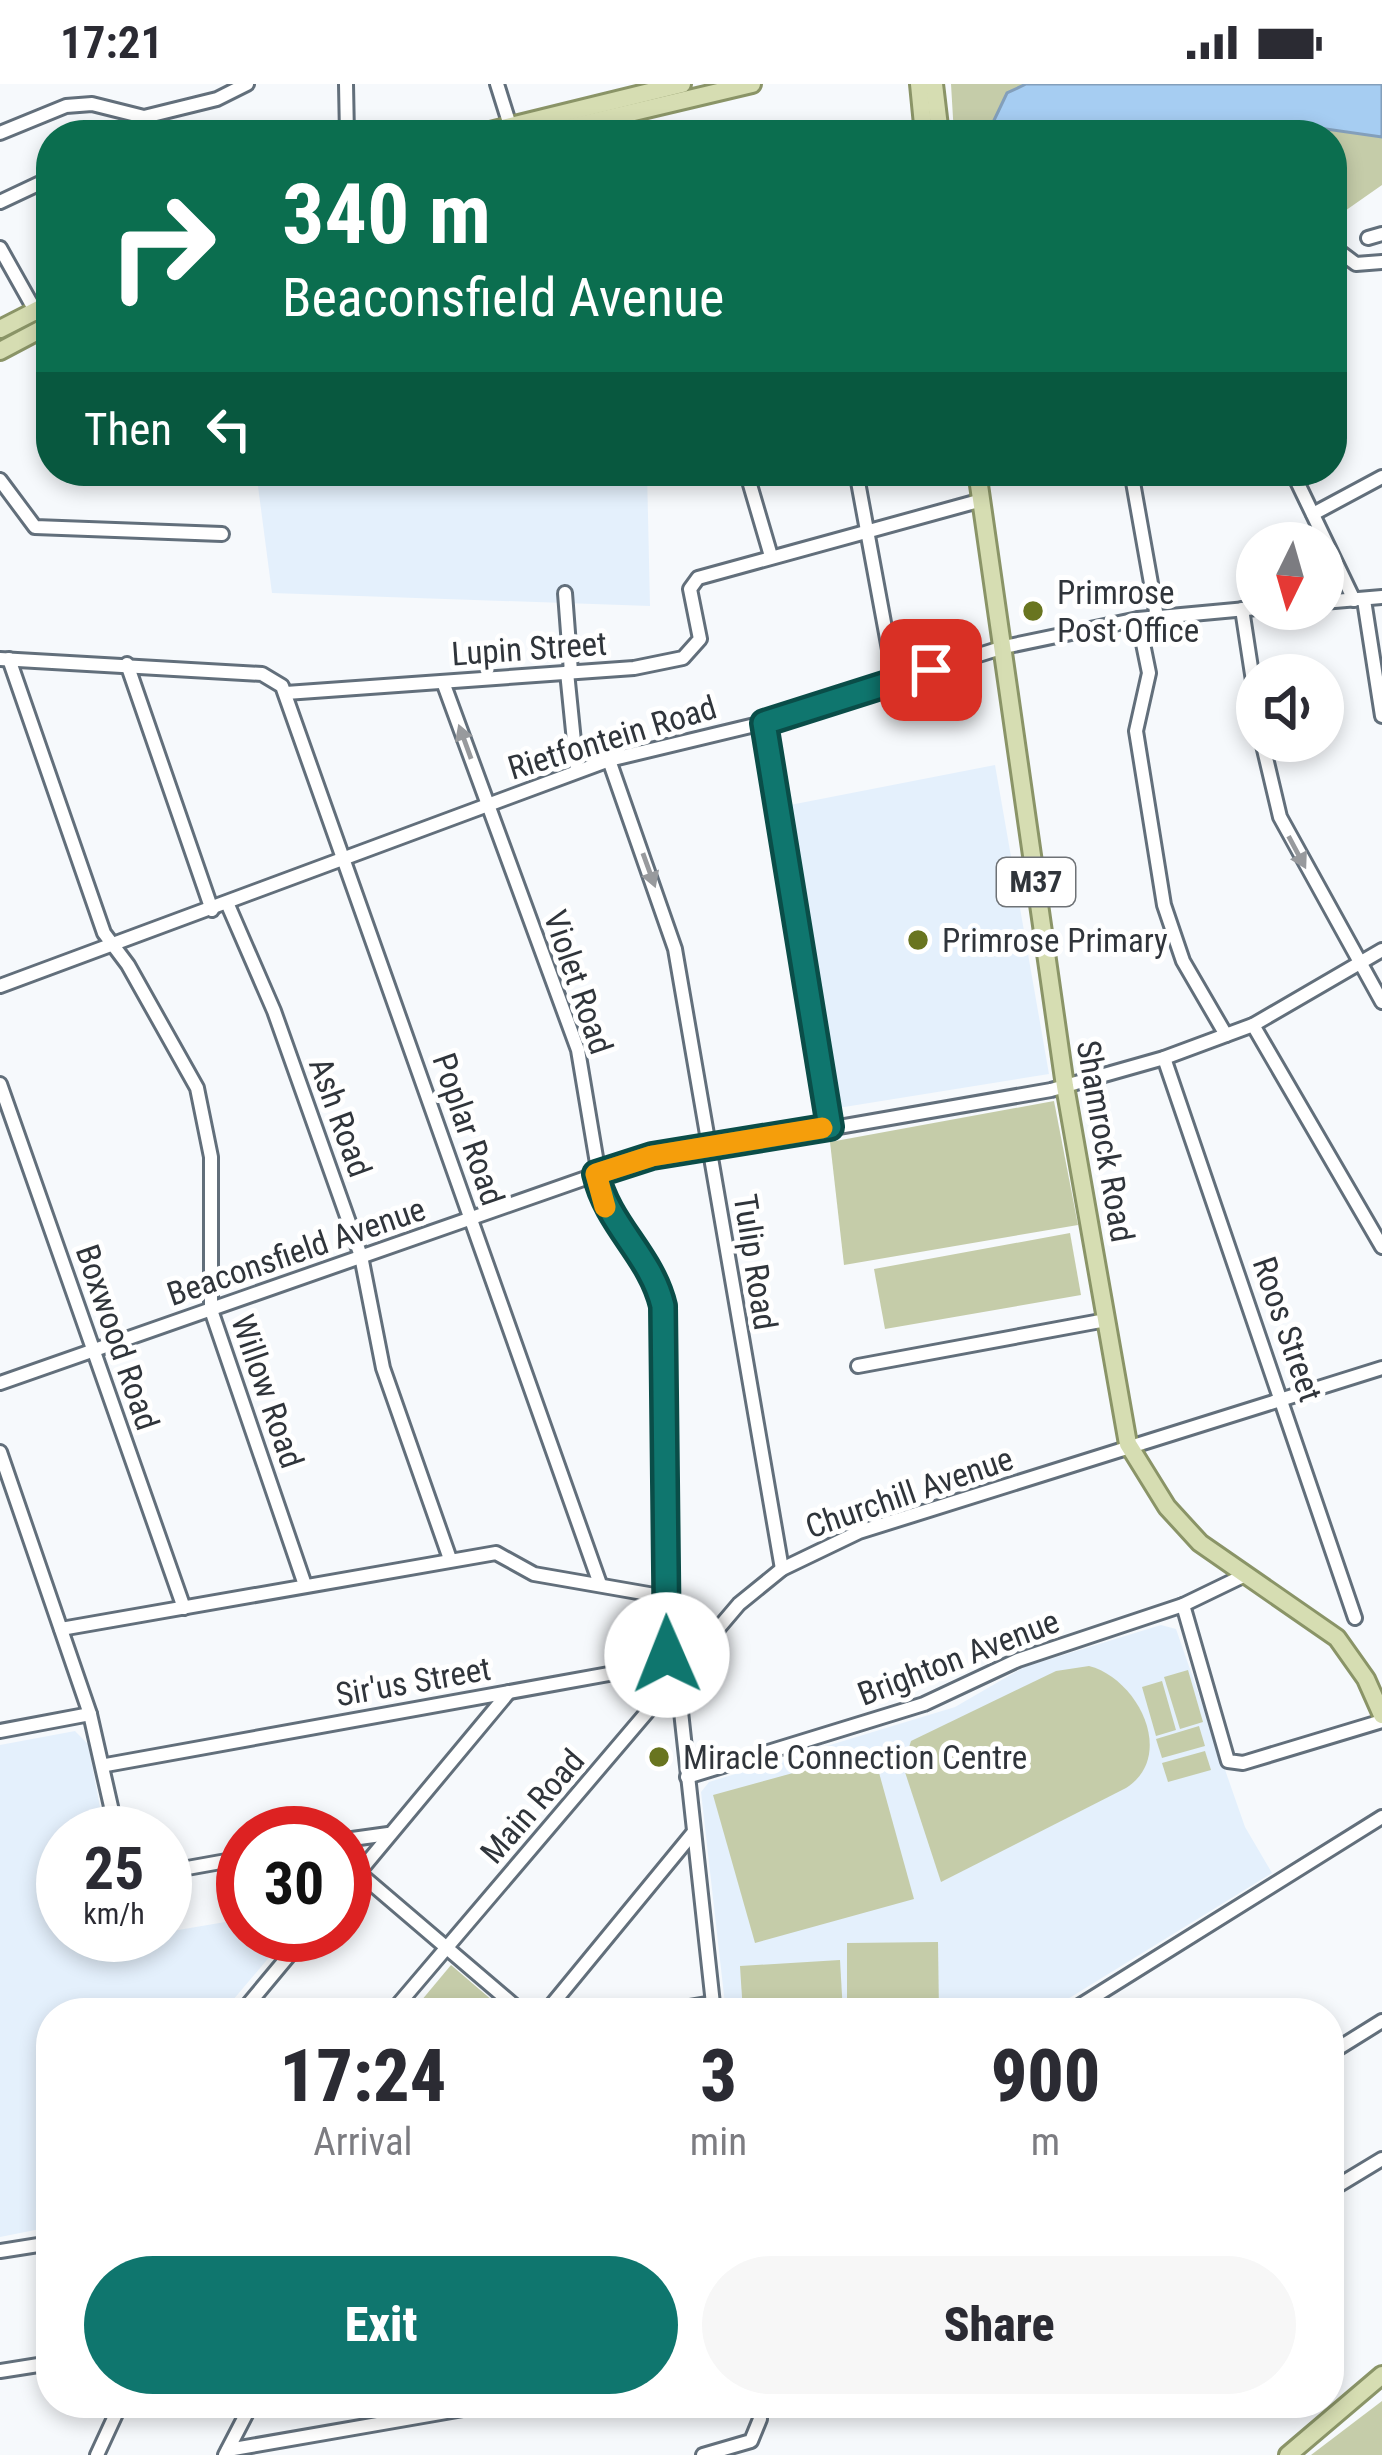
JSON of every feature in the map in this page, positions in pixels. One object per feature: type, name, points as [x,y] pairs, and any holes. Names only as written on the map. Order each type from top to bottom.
[{"type":"main road","points":[[548,120],[682,84]]},
{"type":"main road","points":[[600,120],[752,84]]},
{"type":"main road","points":[[927,87],[928,120]]},
{"type":"main road","points":[[0,329],[36,319]]},
{"type":"main road","points":[[0,351],[36,324]]},
{"type":"main road","name":"Shamrock Road","points":[[980,486],[1065,1087],[1128,1444],[1167,1507],[1200,1543],[1337,1638],[1366,1679],[1382,1718]]},
{"type":"main road","points":[[1344,2407],[1382,2375]]},
{"type":"main road","points":[[1288,2455],[1331,2418]]},
{"type":"street","points":[[0,133],[66,106],[92,104],[144,117],[217,99],[248,84]]},
{"type":"street","points":[[346,84],[347,120]]},
{"type":"street","points":[[497,84],[508,120]]},
{"type":"street","points":[[0,202],[36,185]]},
{"type":"street","points":[[0,248],[36,303]]},
{"type":"street","points":[[1347,258],[1356,264],[1382,262]]},
{"type":"street","points":[[1313,514],[1382,478]]},
{"type":"street","points":[[0,480],[35,527],[222,534]]},
{"type":"street","points":[[750,486],[771,556]]},
{"type":"street","points":[[858,486],[895,682]]},
{"type":"street","points":[[1134,486],[1157,616]]},
{"type":"street","points":[[1299,486],[1359,600],[1382,716]]},
{"type":"street","name":"Lupin Street","points":[[5,659],[267,674],[286,693],[634,668],[692,654],[701,632],[690,594],[693,582],[771,556],[982,500]]},
{"type":"street","points":[[565,593],[577,771]]},
{"type":"street","points":[[1344,601],[1382,597]]},
{"type":"street","name":"Rietfontein Road","points":[[1,981],[228,905],[610,760],[764,723],[1004,647],[1138,619],[1236,609]]},
{"type":"street","points":[[1138,619],[1149,673],[1136,731],[1164,905],[1183,961],[1226,1035]]},
{"type":"street","name":"Willow Road","points":[[5,659],[104,933],[190,1073],[206,1120],[212,1310],[305,1585]]},
{"type":"street","points":[[127,664],[212,910]]},
{"type":"street","name":"Violet Road","points":[[443,682],[578,1050],[596,1174],[609,1216],[654,1276],[663,1306],[666,1597]]},
{"type":"street","name":"Poplar Road","points":[[286,693],[600,1584]]},
{"type":"street","points":[[764,723],[830,1127]]},
{"type":"street","name":"Tulip Road","points":[[610,760],[675,949],[782,1569]]},
{"type":"street","points":[[1267,762],[1280,817],[1382,1002]]},
{"type":"street","name":"Ash Road","points":[[228,905],[274,1012],[361,1256],[383,1368],[450,1559]]},
{"type":"street","name":"Beaconsfield Avenue","points":[[0,1383],[596,1174],[710,1146],[958,1110],[1065,1087],[1165,1058],[1253,1025],[1382,954]]},
{"type":"street","points":[[1253,1025],[1382,1247]]},
{"type":"street","name":"Roos Street","points":[[1165,1058],[1283,1396],[1354,1618]]},
{"type":"street","name":"Boxwood Road","points":[[0,1084],[184,1608]]},
{"type":"street","points":[[858,1366],[1106,1320]]},
{"type":"street","name":"Churchill Avenue","points":[[712,1633],[782,1569],[832,1542],[1128,1444],[1382,1368]]},
{"type":"street","points":[[0,1452],[90,1714],[113,1806]]},
{"type":"street","points":[[61,1629],[496,1552],[534,1574],[666,1597],[712,1633]]},
{"type":"street","name":"Brighton Avenue","points":[[687,1777],[924,1704],[1018,1660],[1183,1606],[1243,1576]]},
{"type":"street","name":"Sir'us Street","points":[[106,1765],[663,1662],[666,1597]]},
{"type":"street","points":[[1183,1606],[1228,1761],[1243,1763],[1382,1718]]},
{"type":"street","name":"Main Road","points":[[404,1998],[712,1633]]},
{"type":"street","points":[[676,1675],[688,1712],[687,1777],[712,1998]]},
{"type":"street","points":[[372,1856],[510,1691]]},
{"type":"street","points":[[0,1731],[90,1714]]},
{"type":"street","points":[[1092,1998],[1382,1817]]},
{"type":"street","points":[[557,1998],[693,1833]]},
{"type":"street","points":[[372,1836],[390,1834]]},
{"type":"street","points":[[372,1884],[506,1998]]},
{"type":"street","points":[[254,1998],[284,1962]]},
{"type":"street","points":[[1344,2045],[1382,2021]]},
{"type":"street","points":[[1344,2182],[1382,2159]]},
{"type":"street","points":[[0,2251],[36,2245]]},
{"type":"street","points":[[0,2369],[36,2365]]},
{"type":"street","points":[[97,2455],[114,2418]]},
{"type":"street","points":[[226,2452],[244,2418]]},
{"type":"street","points":[[226,2452],[415,2418]]},
{"type":"street","points":[[703,2455],[751,2441],[760,2418]]},
{"type":"shaded area","points":[[258,486],[647,486],[650,606],[272,593]]},
{"type":"shaded area","name":"Primrose Primary","points":[[995,765],[1049,1074],[838,1108],[790,805]]},
{"type":"shaded area","points":[[1161,1625],[1176,1629],[1245,1827],[1272,1873],[1069,1998],[724,1998],[701,1792],[709,1782],[955,1707],[1024,1667]]},
{"type":"shaded area","points":[[75,1731],[88,1744],[100,1806],[36,1806],[36,1962],[192,1962],[192,1928],[216,1924],[216,1962],[265,1962],[235,1998],[36,1998],[36,2230],[0,2237],[0,1745]]},
{"type":"green space","points":[[951,84],[1382,84],[1382,185],[1347,210],[1347,120],[953,120]]},
{"type":"green space","points":[[1054,1101],[1078,1225],[844,1265],[830,1142]]},
{"type":"green space","points":[[1070,1233],[1081,1295],[885,1329],[874,1269]]},
{"type":"green space","points":[[1089,1666],[1122,1685],[1145,1719],[1148,1757],[1141,1774],[1126,1788],[941,1882],[903,1766],[911,1741],[1056,1671]]},
{"type":"green space","points":[[1188,1670],[1203,1722],[1180,1729],[1164,1677]]},
{"type":"green space","points":[[1162,1681],[1176,1730],[1156,1736],[1142,1687]]},
{"type":"green space","points":[[1199,1726],[1205,1746],[1162,1758],[1156,1739]]},
{"type":"green space","points":[[873,1751],[914,1899],[755,1943],[713,1795]]},
{"type":"green space","points":[[1205,1751],[1211,1770],[1168,1782],[1162,1763]]},
{"type":"green space","points":[[938,1942],[939,1998],[847,1998],[847,1943]]},
{"type":"green space","points":[[840,1960],[842,1998],[742,1998],[740,1966]]},
{"type":"green space","points":[[451,1965],[490,1998],[424,1998]]},
{"type":"green space","points":[[1382,2401],[1382,2455],[1311,2455]]},
{"type":"water","points":[[1026,84],[1382,84],[1382,137],[1347,132],[1347,120],[994,120],[1007,93]]},
{"type":"slow traffic","points":[[605,1207],[596,1174],[652,1156],[822,1128]]},
{"type":"place","name":"Primrose Post Office","points":[[1033,611]]},
{"type":"place","name":"Primrose Primary","points":[[918,940]]},
{"type":"place","name":"Miracle Connection Centre","points":[[659,1757]]},
{"type":"route","points":[[667,1655],[663,1306],[654,1276],[609,1216],[596,1174],[652,1156],[830,1127],[764,723],[931,670]]}]
